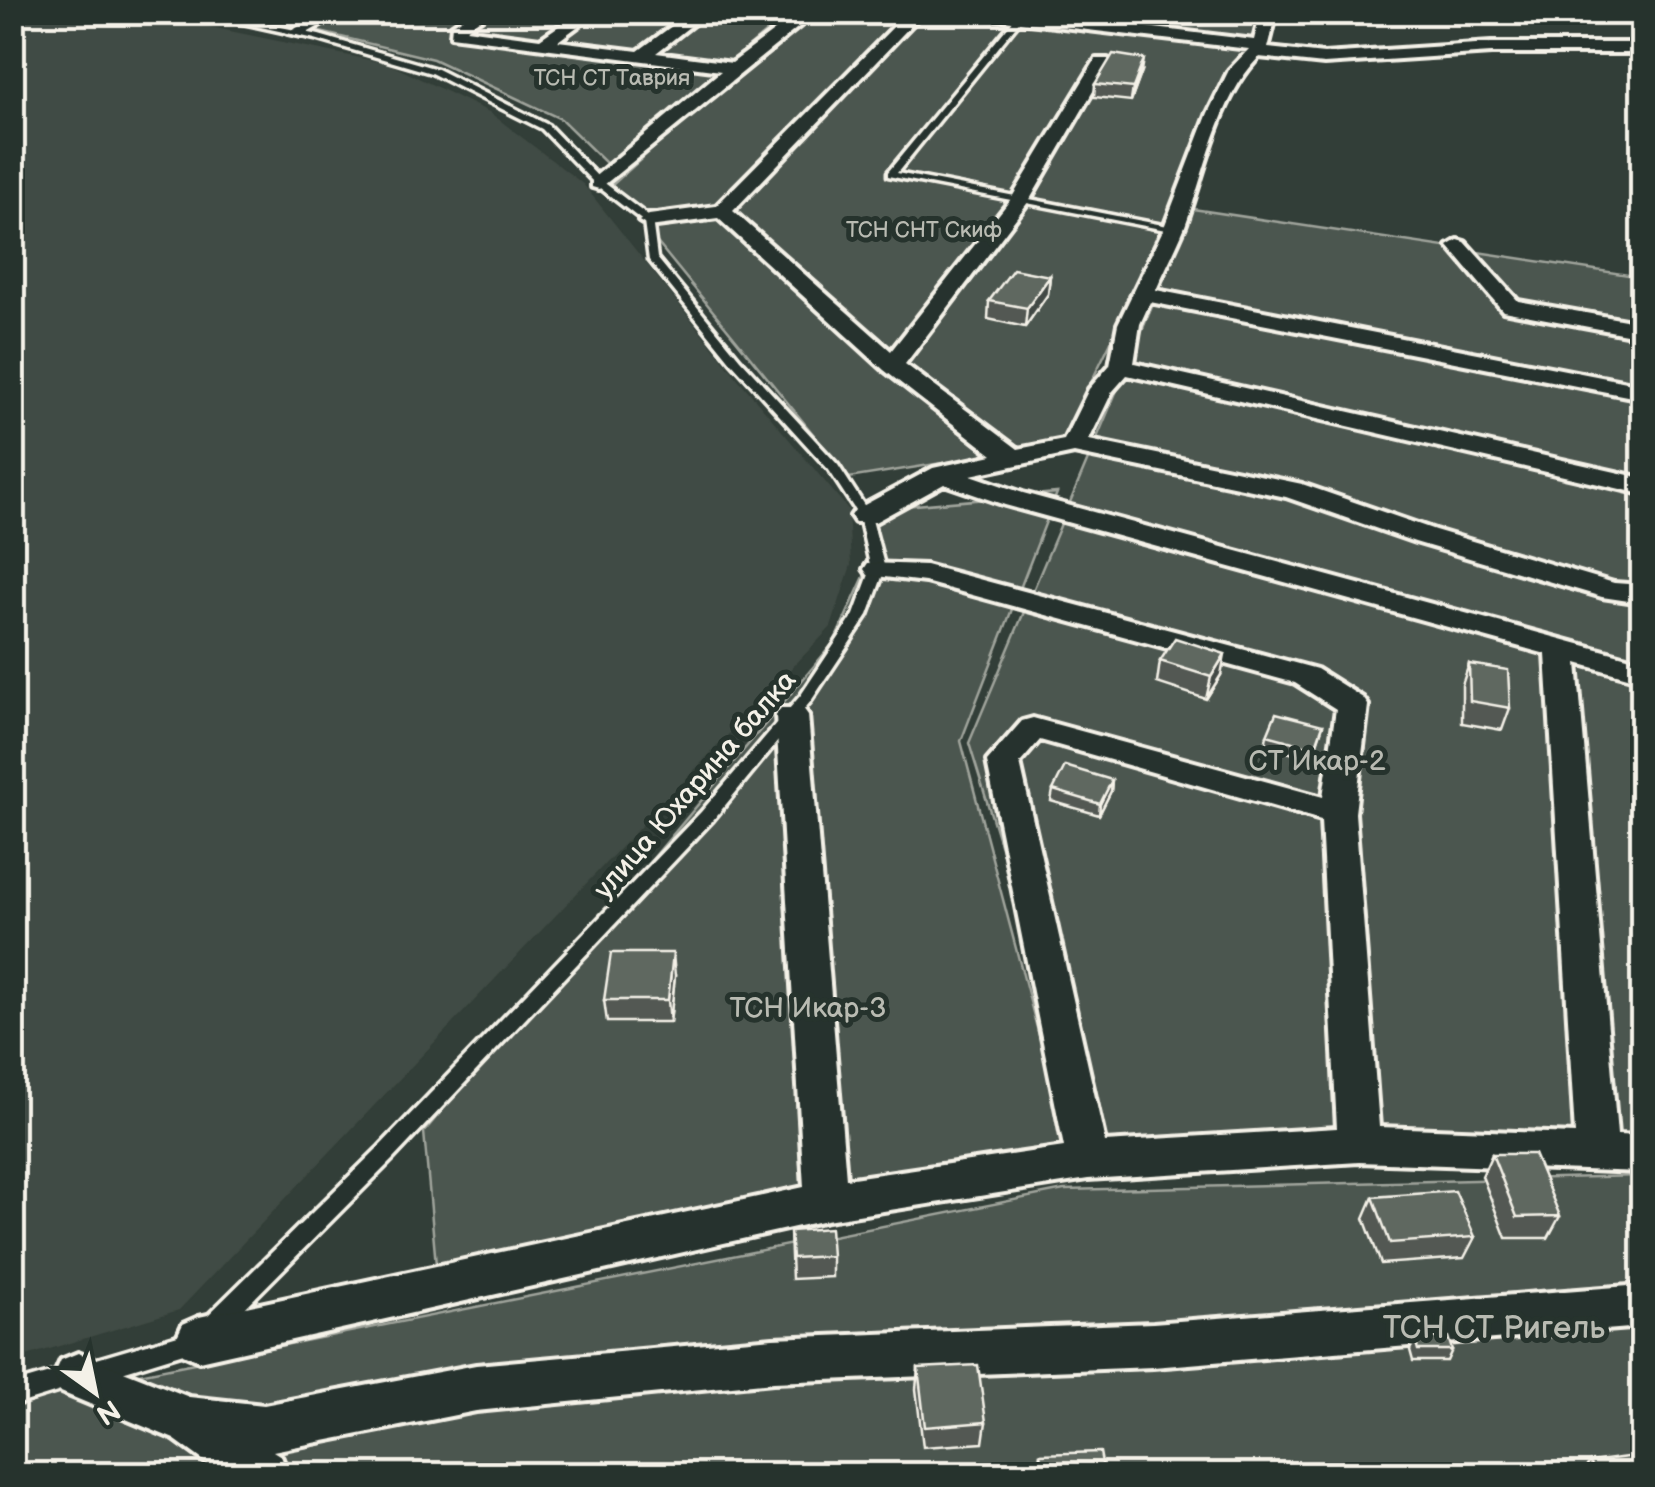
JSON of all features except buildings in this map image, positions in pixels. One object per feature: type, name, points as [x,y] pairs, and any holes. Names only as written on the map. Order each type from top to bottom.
[{"type":"street","points":[[307,33],[336,12]]},
{"type":"street","points":[[483,12],[458,28],[457,33],[735,68]]},
{"type":"street","points":[[540,46],[590,12]]},
{"type":"street","points":[[639,58],[701,12]]},
{"type":"street","points":[[599,184],[735,68],[810,12]]},
{"type":"street","points":[[649,220],[722,211],[917,12]]},
{"type":"street","points":[[978,12],[1261,46]]},
{"type":"street","points":[[1121,30],[1134,12]]},
{"type":"street","points":[[1269,12],[1259,52],[1324,59],[1492,48],[1642,48]]},
{"type":"street","points":[[1074,445],[1101,389],[1122,367],[1129,324],[1172,230],[1230,82],[1261,46]]},
{"type":"street","points":[[892,366],[1018,201],[1102,62]]},
{"type":"street","points":[[722,211],[892,366],[1012,457]]},
{"type":"street","points":[[1458,246],[1511,306],[1642,330]]},
{"type":"street","points":[[1143,294],[1642,392]]},
{"type":"street","points":[[1122,367],[1642,486]]},
{"type":"street","points":[[865,516],[942,474],[1074,445],[1293,490],[1444,542],[1612,591],[1642,594]]},
{"type":"street","points":[[942,474],[1014,499],[1642,671]]},
{"type":"street","points":[[878,569],[926,574],[1306,676],[1352,704],[1338,812],[1359,1144]]},
{"type":"street","points":[[1561,649],[1596,1152]]},
{"type":"street","points":[[792,714],[826,1202]]},
{"type":"street","points":[[1088,1161],[1003,761],[1033,728],[1338,812]]},
{"type":"street","points":[[199,1339],[826,1202],[1088,1161],[1359,1144],[1642,1154]]},
{"type":"street","points":[[189,1421],[264,1429],[476,1388],[772,1360],[1153,1345],[1642,1306]]},
{"type":"street","points":[[78,1376],[189,1421],[263,1474]]},
{"type":"lane","points":[[196,12],[307,33],[434,71],[545,127],[599,184],[649,220],[652,258],[736,361],[834,468],[865,516],[878,569]]},
{"type":"lane","points":[[1022,15],[890,174],[1172,230]]},
{"type":"lane","name":"улица Юхарина балка","points":[[199,1339],[386,1152],[707,816],[792,714],[861,616],[878,569]]},
{"type":"lane","points":[[12,1395],[199,1339]]},
{"type":"shaded area","points":[[13,12],[143,13],[389,64],[489,112],[583,184],[848,509],[851,565],[831,627],[179,1310],[13,1360]]},
{"type":"green space","name":"ТСН СТ Таврия","points":[[241,13],[789,13],[608,165],[561,119],[433,59]]},
{"type":"green space","name":"ТСН СНТ Скиф","points":[[804,13],[1271,13],[1061,444],[849,478],[611,186]]},
{"type":"green space","name":"СТ Икар-2","points":[[1193,209],[1642,277],[1642,1151],[1100,1169],[969,743]]},
{"type":"green space","name":"ТСН Икар-3","points":[[1057,493],[961,741],[1076,1175],[439,1298],[424,1132],[834,642],[867,570],[880,508]]},
{"type":"green space","name":"ТСН СТ Ригель","points":[[1642,1176],[1642,1474],[298,1474],[134,1375],[1064,1190]]},
{"type":"green space","points":[[118,1372],[280,1474],[13,1474],[12,1405]]}]
